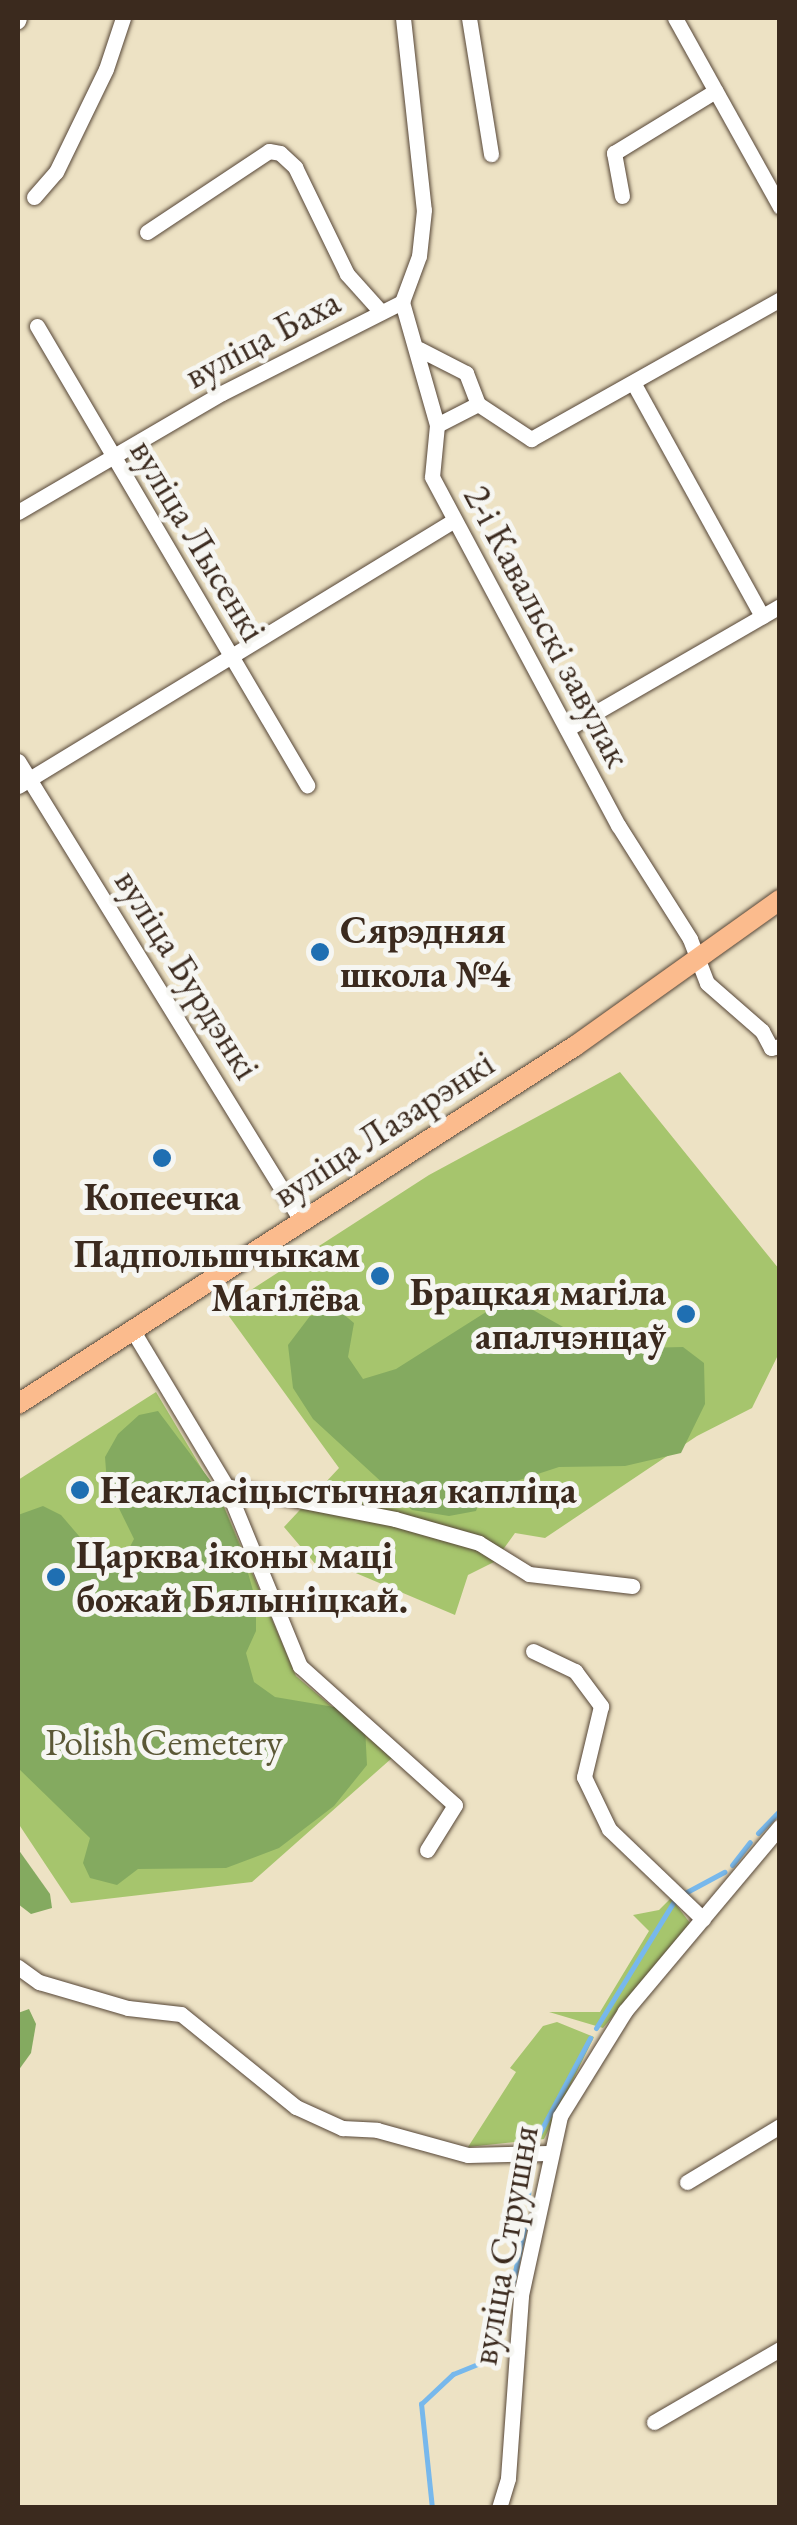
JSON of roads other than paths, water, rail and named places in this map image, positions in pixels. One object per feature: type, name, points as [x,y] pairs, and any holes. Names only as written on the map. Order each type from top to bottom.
[{"type":"main road","name":"вуліца Лазарэнкі","points":[[18,1404],[302,1222],[698,960],[780,900]]},
{"type":"street","points":[[34,198],[56,172],[106,69],[123,18]]},
{"type":"street","points":[[147,232],[269,151],[280,153],[295,167],[347,274],[381,312],[402,302],[419,256],[424,210],[403,18]]},
{"type":"street","points":[[469,18],[491,154]]},
{"type":"street","points":[[675,18],[780,207]]},
{"type":"street","points":[[622,196],[614,153],[715,91]]},
{"type":"street","points":[[419,349],[466,374],[478,404],[505,416],[519,436],[531,440],[634,386],[780,299]]},
{"type":"street","name":"2-і Кавальскі завулак","points":[[402,302],[419,349],[437,424],[432,477],[453,522],[698,960],[707,983],[762,1031],[771,1048],[780,1046]]},
{"type":"street","name":"вуліца Баха","points":[[18,512],[111,457],[381,312]]},
{"type":"street","name":"вуліца Лысенкі","points":[[36,326],[307,785]]},
{"type":"street","points":[[634,386],[762,616]]},
{"type":"street","points":[[437,424],[478,404]]},
{"type":"street","points":[[23,783],[232,661],[453,522]]},
{"type":"street","points":[[567,729],[780,606]]},
{"type":"street","name":"вуліца Бурдэнкі","points":[[18,761],[23,783],[302,1222]]},
{"type":"street","points":[[133,1330],[226,1486],[300,1666],[455,1805],[427,1850]]},
{"type":"street","points":[[226,1486],[395,1519],[480,1543],[529,1574],[632,1586]]},
{"type":"street","points":[[533,1652],[575,1671],[600,1706],[584,1777],[608,1830],[703,1919]]},
{"type":"street","name":"вуліца Струшня","points":[[500,2508],[508,2478],[521,2295],[547,2152],[596,2054],[780,1826]]},
{"type":"street","points":[[18,1967],[39,1982],[128,2008],[180,2014],[296,2106],[342,2128],[377,2130],[468,2155],[547,2152]]},
{"type":"street","points":[[687,2182],[780,2126]]},
{"type":"street","points":[[654,2422],[780,2349]]},
{"type":"waterway","points":[[758,1833],[780,1810]]},
{"type":"waterway","points":[[732,1865],[750,1842]]},
{"type":"waterway","points":[[683,1894],[724,1872]]},
{"type":"waterway","points":[[596,2028],[674,1901]]},
{"type":"waterway","points":[[539,2134],[590,2038]]},
{"type":"waterway","points":[[528,2195],[533,2159]]},
{"type":"waterway","points":[[507,2310],[525,2224]]},
{"type":"waterway","points":[[432,2508],[421,2404],[453,2374],[490,2359],[504,2325]]},
{"type":"place","name":"Сярэдняя школа №4","points":[[320,952]]},
{"type":"place","name":"Копеечка","points":[[162,1158]]},
{"type":"place","name":"Падпольшчыкам Магілёва","points":[[380,1276]]},
{"type":"place","name":"Брацкая магіла апалчэнцаў","points":[[686,1314]]},
{"type":"place","name":"Неакласіцыстычная капліца","points":[[80,1490]]},
{"type":"place","name":"Царква іконы маці божай Бялыніцкай.","points":[[56,1577]]},
{"type":"park label","name":"Polish Cemetery","points":[[164,1742]]}]
